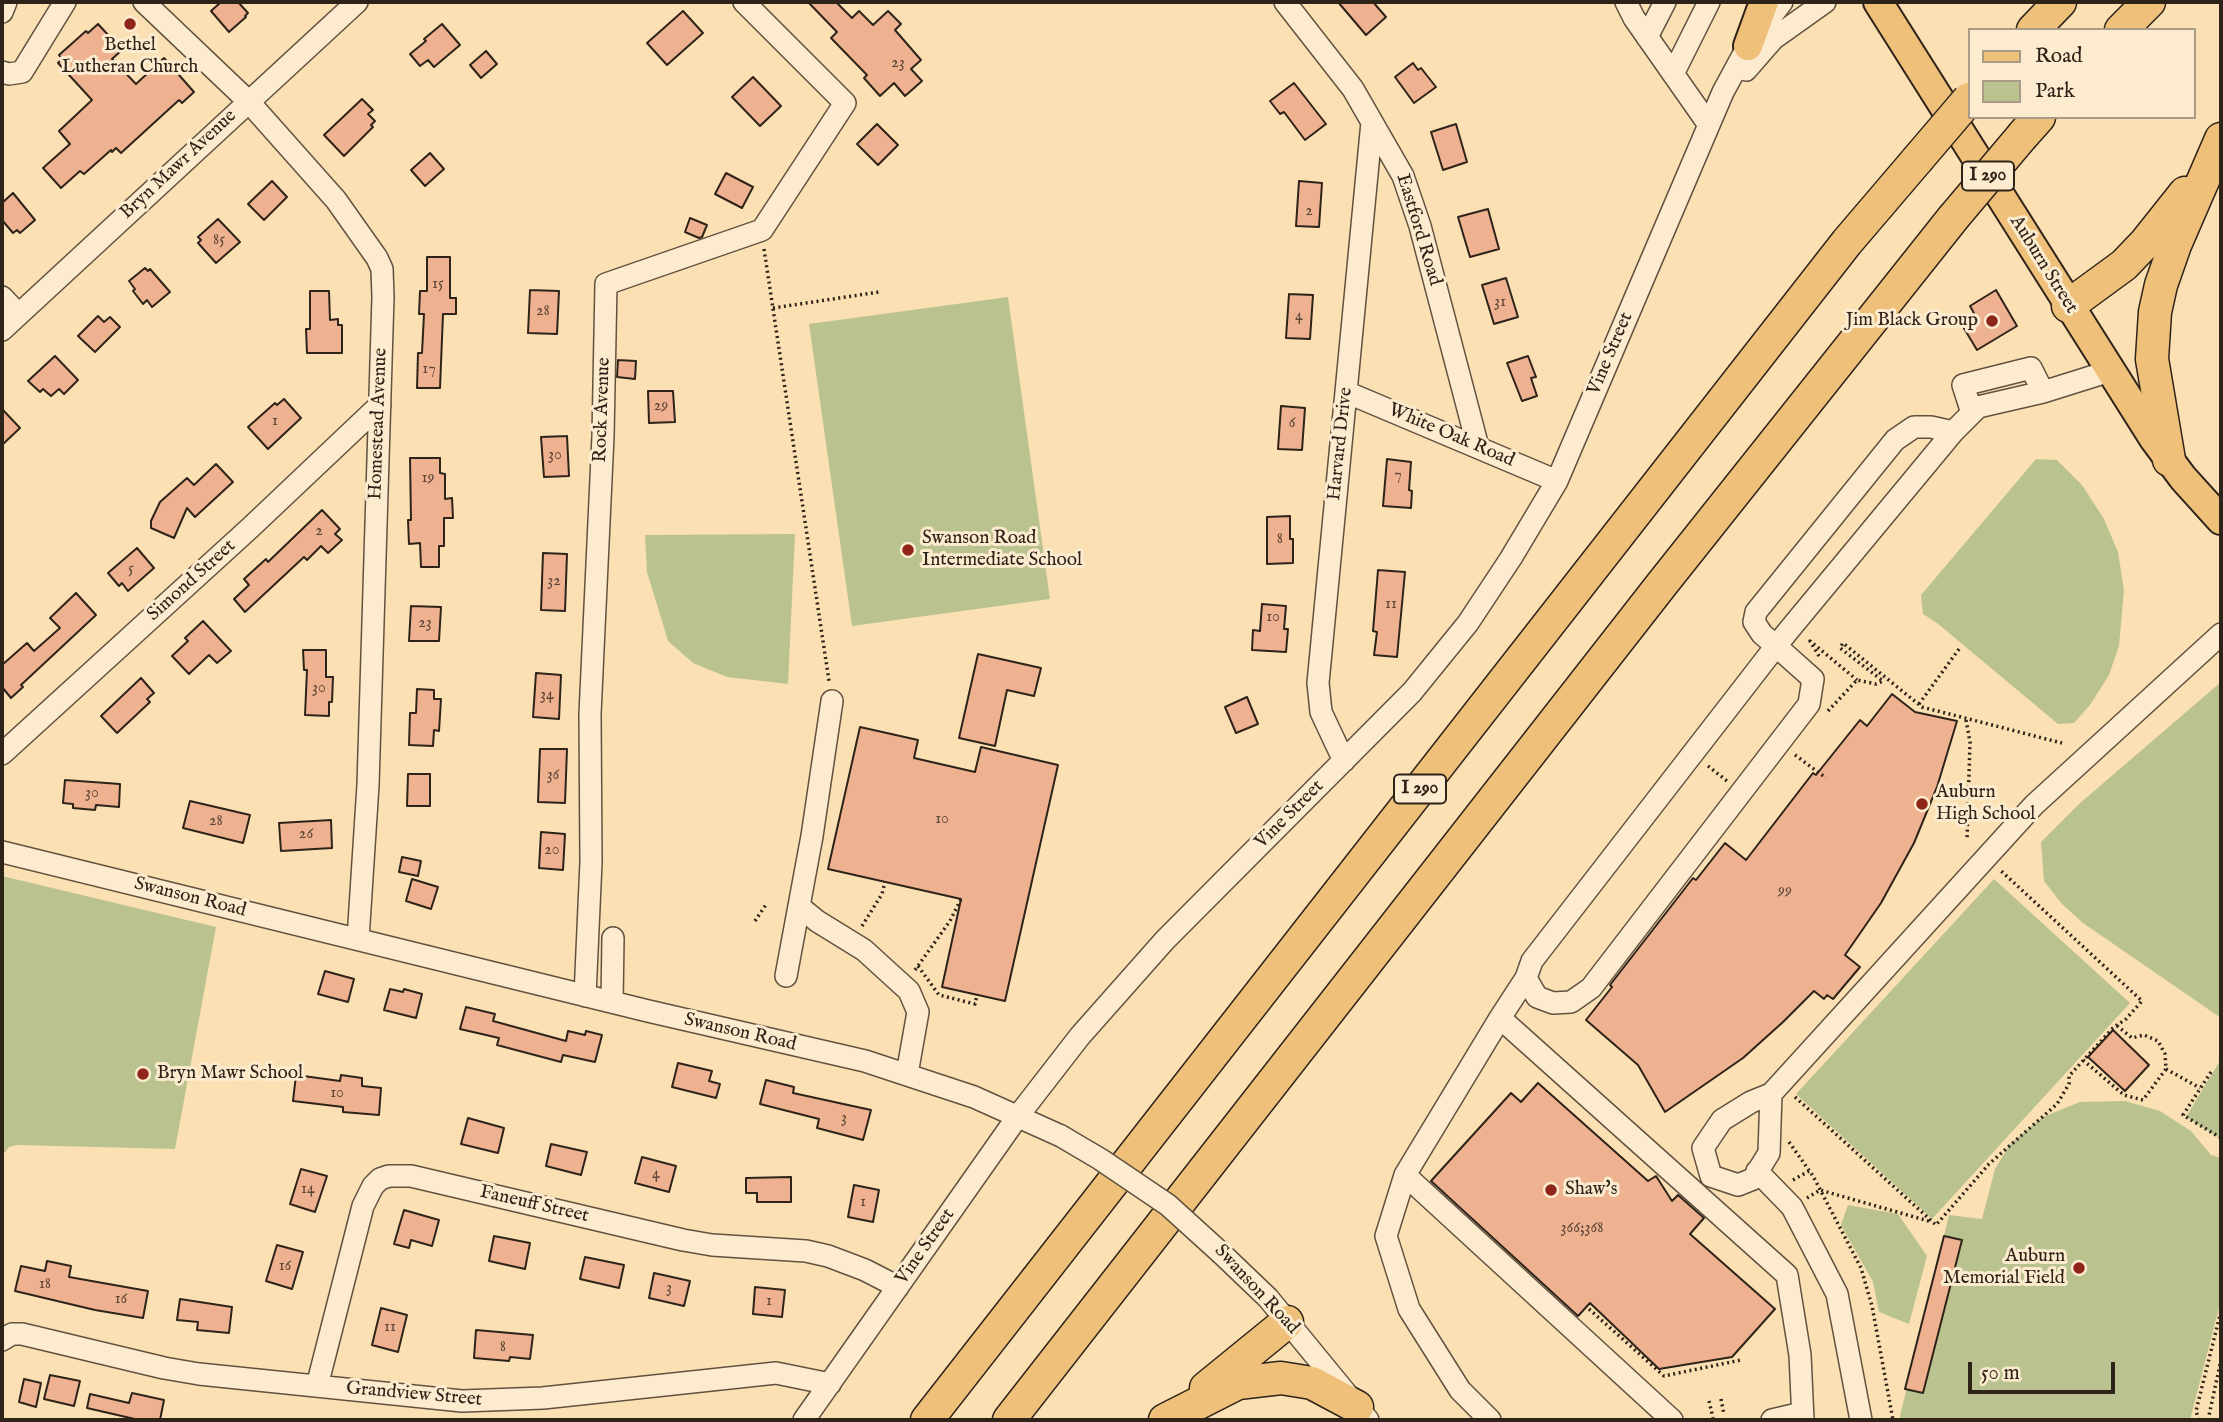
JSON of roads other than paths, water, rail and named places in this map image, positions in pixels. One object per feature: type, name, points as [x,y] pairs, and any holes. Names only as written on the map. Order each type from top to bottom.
[{"type":"highway","points":[[2035,28],[2060,2]]},
{"type":"highway","points":[[2123,28],[2149,2]]},
{"type":"highway","name":"I 290","points":[[927,1420],[1847,242],[1968,100]]},
{"type":"highway","name":"I 290","points":[[1009,1420],[1568,704],[1953,218],[2031,126]]},
{"type":"highway","points":[[2068,306],[2115,272],[2146,243],[2185,193],[2221,138]]},
{"type":"highway","points":[[2169,460],[2152,359],[2155,312],[2175,245],[2221,138]]},
{"type":"highway","points":[[1172,1416],[1287,1322]]},
{"type":"highway","points":[[1172,1416],[1238,1384],[1281,1378],[1312,1383],[1363,1414]]},
{"type":"main road","points":[[1748,46],[1764,2]]},
{"type":"main road","name":"Auburn Street","points":[[1878,2],[2110,372],[2169,460],[2221,520]]},
{"type":"street","points":[[2,12],[6,2]]},
{"type":"street","points":[[2,72],[22,72],[65,2]]},
{"type":"street","name":"Homestead Avenue","points":[[144,2],[248,101],[335,200],[377,258],[383,278],[368,785],[358,939]]},
{"type":"street","name":"Bryn Mawr Avenue","points":[[2,330],[357,2]]},
{"type":"street","name":"Rock Avenue","points":[[585,996],[591,862],[590,713],[603,436],[606,285],[762,230],[845,103],[744,2]]},
{"type":"street","name":"Eastford Road","points":[[1285,2],[1353,89],[1395,160],[1414,209],[1478,447]]},
{"type":"street","points":[[1626,2],[1647,37],[1709,125]]},
{"type":"street","points":[[1647,37],[1665,2]]},
{"type":"street","points":[[1673,74],[1709,2]]},
{"type":"street","name":"Vine Street","points":[[804,1420],[1018,1116],[1080,1036],[1200,904],[1412,692],[1449,649],[1505,567],[1557,481],[1709,125],[1748,46],[1782,2]]},
{"type":"street","name":"Vine Street","points":[[1694,159],[1731,93],[1757,55],[1791,25],[1825,2]]},
{"type":"street","name":"Harvard Drive","points":[[1344,761],[1321,712],[1318,682],[1372,122]]},
{"type":"street","points":[[2,297],[18,314]]},
{"type":"street","points":[[1490,1420],[1460,1390],[1409,1309],[1387,1236],[1405,1175],[1526,978],[1532,961],[1776,646],[1953,432],[1978,407],[2043,392],[2110,372]]},
{"type":"street","name":"White Oak Road","points":[[1346,392],[1557,481]]},
{"type":"street","name":"Simond Street","points":[[2,754],[250,528],[380,405]]},
{"type":"street","points":[[1526,978],[1536,997],[1553,1003],[1571,1002],[1591,988],[1809,704],[1813,679],[1762,634],[1754,622],[1756,612],[1895,440],[1914,427],[1931,426],[1953,432]]},
{"type":"street","points":[[1780,1094],[1751,1102],[1722,1120],[1703,1148],[1711,1176],[1738,1185],[1753,1179],[1769,1153],[1780,1094],[2034,805],[2221,635]]},
{"type":"street","points":[[786,976],[800,907],[832,701]]},
{"type":"street","name":"Swanson Road","points":[[2,852],[585,996],[866,1061],[974,1097],[1061,1136],[1168,1205],[1268,1298],[1363,1414]]},
{"type":"street","points":[[800,907],[817,921],[864,950],[909,991],[918,1012],[907,1074]]},
{"type":"street","points":[[612,1002],[613,938]]},
{"type":"street","points":[[1500,1018],[1787,1275],[1800,1355],[1803,1417],[1772,1420]]},
{"type":"street","points":[[1757,1171],[1792,1207],[1837,1294],[1861,1420]]},
{"type":"street","name":"Faneuff Street","points":[[317,1387],[363,1206],[373,1186],[389,1175],[411,1176],[702,1243],[806,1251],[865,1270],[898,1287]]},
{"type":"street","points":[[1405,1175],[1672,1420]]},
{"type":"street","name":"Grandview Street","points":[[2,1340],[12,1334],[22,1334],[164,1368],[462,1401],[532,1399],[776,1373],[830,1384]]},
{"type":"place","name":"Bethel Lutheran Church","points":[[130,24]]},
{"type":"place","name":"Jim Black Group","points":[[1992,321]]},
{"type":"place","name":"Swanson Road Intermediate School","points":[[908,550]]},
{"type":"place","name":"Auburn High School","points":[[1922,804]]},
{"type":"place","name":"Bryn Mawr School","points":[[143,1074]]},
{"type":"place","name":"Shaw's","points":[[1551,1190]]},
{"type":"place","name":"Auburn Memorial Field","points":[[2079,1268]]}]
